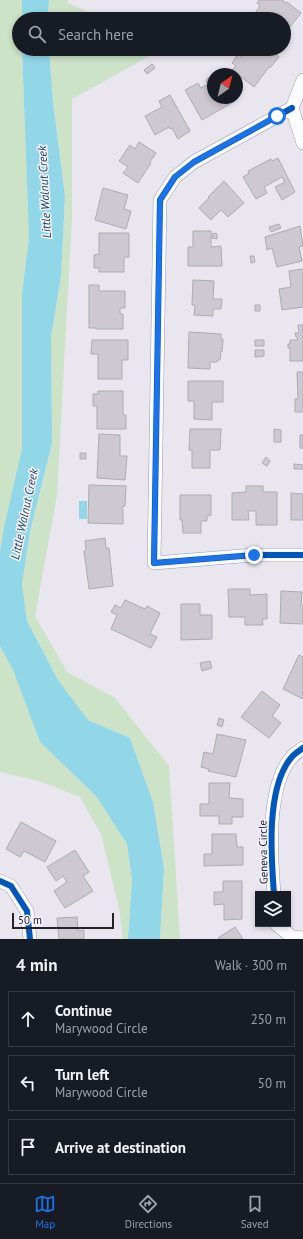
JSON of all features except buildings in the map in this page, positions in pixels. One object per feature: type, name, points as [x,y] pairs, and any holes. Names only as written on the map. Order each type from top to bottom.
[{"type":"street","points":[[303,80],[292,108],[303,142]]},
{"type":"street","points":[[292,108],[194,162],[175,177],[160,200],[154,563],[254,555],[303,555]]},
{"type":"street","name":"Geneva Circle","points":[[274,891],[272,819],[278,782],[291,758],[303,748]]},
{"type":"street","points":[[5,884],[27,911],[30,939]]},
{"type":"street","points":[[280,927],[292,937],[303,938]]},
{"type":"green space","points":[[0,0],[22,0],[22,12],[12,12],[12,56],[22,56],[29,238],[22,293],[22,450],[4,527],[0,552]]},
{"type":"green space","points":[[49,0],[68,0],[68,3],[88,12],[49,12]]},
{"type":"green space","points":[[50,56],[149,56],[72,99],[72,216],[57,495],[35,616],[67,672],[115,698],[169,766],[180,939],[160,939],[164,868],[153,802],[130,738],[88,720],[58,680],[27,621],[22,584],[30,532],[52,443],[51,337],[61,276],[65,196],[53,102]]},
{"type":"green space","points":[[0,646],[13,670],[40,742],[96,796],[127,844],[132,880],[128,939],[123,939],[119,908],[101,834],[80,797],[42,782],[0,772]]},
{"type":"water","points":[[22,0],[49,0],[48,12],[22,12]]},
{"type":"water","name":"Little Walnut Creek","points":[[22,56],[50,56],[53,102],[65,196],[61,276],[51,337],[52,443],[30,532],[22,584],[27,621],[58,680],[88,720],[130,738],[153,802],[164,868],[160,939],[128,939],[132,880],[127,844],[96,796],[40,742],[13,670],[0,646],[0,552],[4,527],[22,449],[22,293],[29,238]]},
{"type":"water","points":[[79,501],[87,501],[87,519],[79,519]]},
{"type":"cycle path","points":[[292,108],[194,162],[175,177],[160,200],[154,563],[254,555],[303,555]]},
{"type":"cycle path","points":[[274,891],[271,842],[277,787],[283,771],[292,757],[303,748]]},
{"type":"cycle path","points":[[0,881],[11,886],[27,911],[30,939]]},
{"type":"route","points":[[254,555],[154,563],[160,200],[175,177],[194,162],[277,116]]}]
